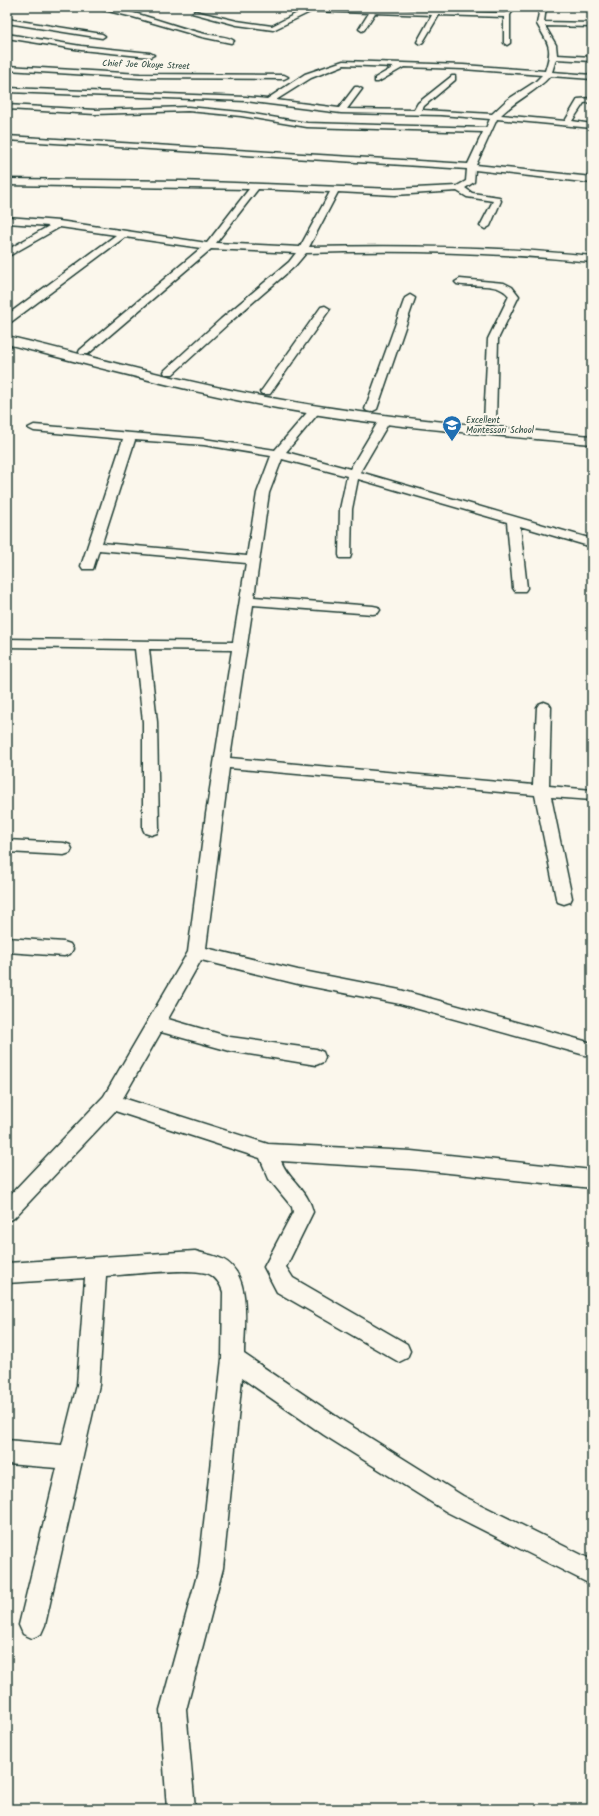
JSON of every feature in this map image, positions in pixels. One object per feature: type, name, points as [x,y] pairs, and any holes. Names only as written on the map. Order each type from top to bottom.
[{"type":"main road","points":[[7,332],[169,372],[266,392],[371,409],[592,433]]},
{"type":"main road","points":[[7,340],[165,380],[315,410],[385,419],[592,440]]},
{"type":"street","points":[[94,7],[134,15],[189,31],[231,41]]},
{"type":"street","points":[[507,43],[507,15],[512,7]]},
{"type":"street","points":[[540,24],[543,7]]},
{"type":"street","points":[[194,13],[216,19],[272,28],[313,8],[436,14],[507,15]]},
{"type":"street","points":[[362,29],[373,11]]},
{"type":"street","points":[[420,42],[436,14]]},
{"type":"street","points":[[189,31],[216,19]]},
{"type":"street","points":[[7,21],[102,36]]},
{"type":"street","points":[[540,24],[592,25]]},
{"type":"street","points":[[7,182],[181,184],[401,192],[459,188],[470,182],[471,167],[494,116],[510,102],[538,84],[547,75],[553,45],[551,34],[540,24]]},
{"type":"street","points":[[7,36],[81,48],[146,62]]},
{"type":"street","points":[[552,56],[592,58]]},
{"type":"street","name":"Chief Joe Okoye Street","points":[[7,68],[146,62],[284,77]]},
{"type":"street","points":[[270,101],[308,76],[343,63],[463,67],[547,75],[592,77]]},
{"type":"street","points":[[378,80],[404,64]]},
{"type":"street","points":[[417,112],[421,105],[452,78]]},
{"type":"street","points":[[341,111],[358,89]]},
{"type":"street","points":[[7,90],[169,95],[270,101],[341,111],[417,112],[494,116],[592,126]]},
{"type":"street","points":[[568,123],[581,101],[592,100]]},
{"type":"street","points":[[7,107],[95,112],[188,109],[241,114],[307,125],[403,126],[487,130]]},
{"type":"street","points":[[7,138],[471,167],[591,179]]},
{"type":"street","points":[[12,146],[22,139]]},
{"type":"street","points":[[84,352],[209,246],[254,187]]},
{"type":"street","points":[[459,188],[470,195],[496,199],[497,201],[485,226]]},
{"type":"street","points":[[169,372],[225,321],[292,264],[303,250],[335,190]]},
{"type":"street","points":[[7,220],[59,224],[209,246],[303,250],[387,248],[536,253],[592,259]]},
{"type":"street","points":[[7,254],[59,224]]},
{"type":"street","points":[[7,320],[123,234]]},
{"type":"street","points":[[460,282],[501,285],[509,289],[514,296],[493,339],[490,422]]},
{"type":"street","points":[[371,409],[410,298]]},
{"type":"street","points":[[266,392],[325,310]]},
{"type":"street","points":[[7,1212],[111,1102],[197,952],[214,814],[254,560],[263,493],[278,454],[315,410]]},
{"type":"street","points":[[345,555],[346,509],[353,474],[385,419]]},
{"type":"street","points":[[34,428],[204,442],[278,454],[353,474],[592,543]]},
{"type":"street","points":[[88,566],[130,436]]},
{"type":"street","points":[[513,520],[520,588]]},
{"type":"street","points":[[94,546],[254,560]]},
{"type":"street","points":[[247,601],[373,610]]},
{"type":"street","points":[[7,642],[240,646]]},
{"type":"street","points":[[141,644],[150,722],[151,829]]},
{"type":"street","points":[[544,707],[541,789],[564,898]]},
{"type":"street","points":[[222,762],[387,778],[592,794]]},
{"type":"street","points":[[7,846],[64,849]]},
{"type":"street","points":[[7,945],[64,949]]},
{"type":"street","points":[[197,952],[298,977],[400,997],[592,1050]]},
{"type":"street","points":[[156,1023],[230,1044],[316,1057]]},
{"type":"street","points":[[111,1102],[268,1152],[411,1160],[592,1179]]},
{"type":"street","points":[[268,1152],[276,1172],[301,1204],[303,1212],[274,1267],[285,1286],[398,1351]]},
{"type":"street","points":[[7,1273],[195,1260],[216,1266],[228,1276],[234,1292],[233,1359],[211,1568],[173,1710],[181,1809]]},
{"type":"street","points":[[32,1625],[88,1385],[96,1267]]},
{"type":"street","points":[[233,1359],[332,1427],[455,1504],[592,1573]]},
{"type":"street","points":[[7,1452],[71,1457]]},
{"type":"place","name":"Excellent Montessori School","points":[[452,442]]}]
